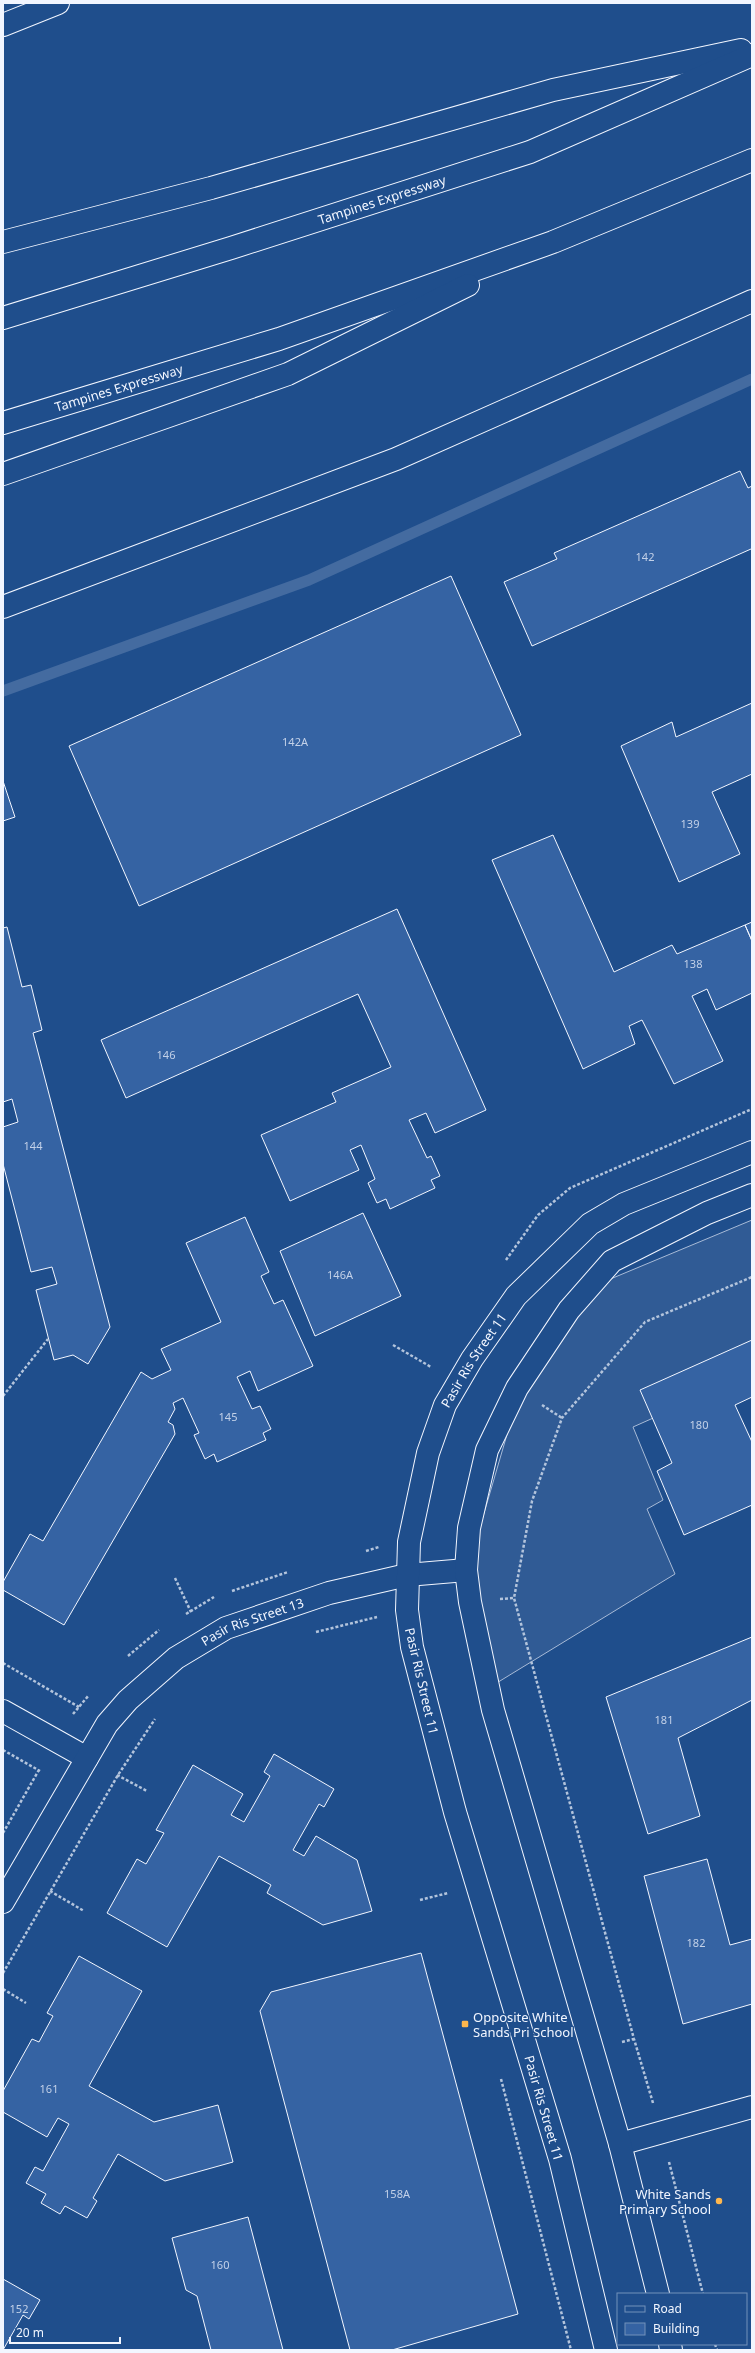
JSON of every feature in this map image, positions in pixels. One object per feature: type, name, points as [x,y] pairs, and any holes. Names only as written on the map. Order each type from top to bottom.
[{"type":"main road","points":[[3,25],[58,3]]},
{"type":"main road","points":[[3,242],[211,188],[553,90],[752,48]]},
{"type":"main road","name":"Tampines Expressway","points":[[3,318],[231,248],[530,152],[752,56]]},
{"type":"main road","name":"Tampines Expressway","points":[[3,423],[279,339],[553,242],[752,160]]},
{"type":"main road","points":[[3,474],[288,374],[553,242]]},
{"type":"main road","points":[[3,607],[396,459],[752,301]]},
{"type":"main road","name":"Pasir Ris Street 11","points":[[606,2350],[560,2160],[455,1812],[412,1647],[407,1610],[409,1542],[414,1510],[428,1453],[445,1405],[472,1359],[516,1296],[590,1224],[624,1204],[752,1152]]},
{"type":"main road","points":[[658,2293],[620,2144],[493,1710],[470,1602],[466,1570],[469,1528],[486,1450],[517,1388],[569,1310],[612,1261],[707,1213],[752,1195]]},
{"type":"main road","name":"Pasir Ris Street 13","points":[[3,1902],[107,1724],[128,1700],[176,1658],[226,1628],[329,1593],[407,1575],[466,1570]]},
{"type":"main road","points":[[3,1711],[87,1758]]},
{"type":"main road","points":[[620,2144],[752,2107]]},
{"type":"path","points":[[703,2293],[662,2132],[634,2039],[514,1598],[532,1501],[562,1418],[645,1322],[752,1277]]},
{"type":"path","points":[[3,1396],[48,1339]]},
{"type":"path","points":[[393,1345],[434,1369]]},
{"type":"path","points":[[175,1578],[191,1610]]},
{"type":"path","points":[[310,1634],[407,1610]]},
{"type":"path","points":[[3,1663],[107,1724]]},
{"type":"path","points":[[3,1972],[118,1775],[159,1715]]},
{"type":"path","points":[[3,1750],[69,1788]]},
{"type":"path","points":[[118,1775],[147,1791]]},
{"type":"path","points":[[50,1891],[84,1911]]},
{"type":"path","points":[[420,1900],[449,1892]]},
{"type":"path","points":[[3,1989],[26,2003]]},
{"type":"shaded area","points":[[752,1220],[752,1374],[633,1427],[663,1500],[647,1509],[675,1574],[495,1684],[468,1568],[520,1390],[572,1313],[608,1280]]},
{"type":"building","points":[[740,471],[748,488],[752,486],[752,550],[751,549],[532,646],[504,582],[557,559],[554,553]]},
{"type":"building","points":[[451,576],[521,735],[139,906],[69,746]]},
{"type":"building","points":[[752,703],[752,774],[712,792],[740,854],[679,882],[621,746],[672,722],[676,737]]},
{"type":"building","points":[[3,781],[15,817],[3,821]]},
{"type":"building","points":[[553,835],[614,972],[672,945],[677,954],[745,925],[752,941],[752,993],[716,1010],[707,989],[692,996],[723,1061],[674,1084],[642,1020],[629,1026],[635,1044],[583,1069],[492,860]]},
{"type":"building","points":[[397,909],[486,1110],[435,1133],[426,1113],[409,1120],[427,1158],[431,1156],[440,1176],[431,1180],[435,1188],[390,1209],[386,1199],[377,1203],[368,1183],[375,1179],[361,1145],[350,1150],[359,1170],[290,1201],[261,1135],[336,1102],[332,1093],[391,1067],[358,994],[126,1098],[101,1040]]},
{"type":"building","points":[[752,922],[752,941],[745,925]]},
{"type":"building","points":[[7,927],[22,987],[31,985],[42,1030],[33,1033],[110,1327],[88,1364],[73,1355],[54,1360],[36,1290],[57,1284],[52,1267],[31,1272],[3,1164],[3,1127],[18,1122],[12,1099],[3,1102],[3,928]]},
{"type":"building","points":[[363,1213],[401,1296],[315,1336],[280,1251]]},
{"type":"building","points":[[245,1217],[269,1272],[261,1276],[274,1304],[283,1300],[313,1366],[258,1391],[250,1371],[237,1377],[252,1409],[260,1406],[271,1429],[263,1433],[266,1440],[217,1462],[214,1454],[205,1459],[194,1435],[199,1433],[183,1398],[173,1403],[175,1409],[168,1422],[173,1425],[175,1434],[64,1625],[3,1590],[3,1582],[30,1534],[43,1541],[141,1372],[152,1379],[171,1370],[161,1349],[221,1322],[186,1243]]},
{"type":"building","points":[[752,1340],[752,1397],[735,1405],[752,1442],[752,1505],[684,1535],[657,1471],[672,1463],[640,1390]]},
{"type":"building","points":[[752,1637],[752,1700],[678,1738],[700,1816],[648,1834],[606,1697]]},
{"type":"building","points":[[274,1754],[334,1789],[324,1807],[319,1804],[293,1850],[304,1856],[316,1836],[357,1860],[372,1911],[323,1925],[267,1893],[271,1885],[219,1856],[167,1947],[107,1913],[137,1859],[146,1864],[164,1833],[156,1830],[193,1765],[243,1794],[231,1815],[244,1822],[270,1776],[264,1772]]},
{"type":"building","points":[[707,1859],[730,1945],[752,1939],[752,2004],[683,2024],[644,1876]]},
{"type":"building","points":[[421,1953],[518,2314],[392,2350],[350,2350],[260,2011],[271,1992]]},
{"type":"building","points":[[79,1956],[142,1991],[89,2086],[154,2122],[218,2105],[233,2162],[165,2181],[118,2154],[93,2198],[97,2201],[87,2218],[65,2206],[60,2214],[41,2203],[46,2194],[26,2183],[35,2167],[43,2171],[69,2124],[58,2118],[47,2137],[3,2112],[3,2091],[32,2039],[39,2042],[53,2016],[47,2013]]},
{"type":"building","points":[[248,2217],[283,2350],[211,2350],[197,2296],[186,2290],[172,2238]]},
{"type":"building","points":[[3,2279],[40,2300],[29,2319],[23,2315],[3,2350]]},
{"type":"waterway","points":[[3,691],[309,580],[752,379]]},
{"type":"place","name":"Opposite White Sands Pri School","points":[[465,2024]]},
{"type":"place","name":"White Sands Primary School","points":[[719,2201]]}]
